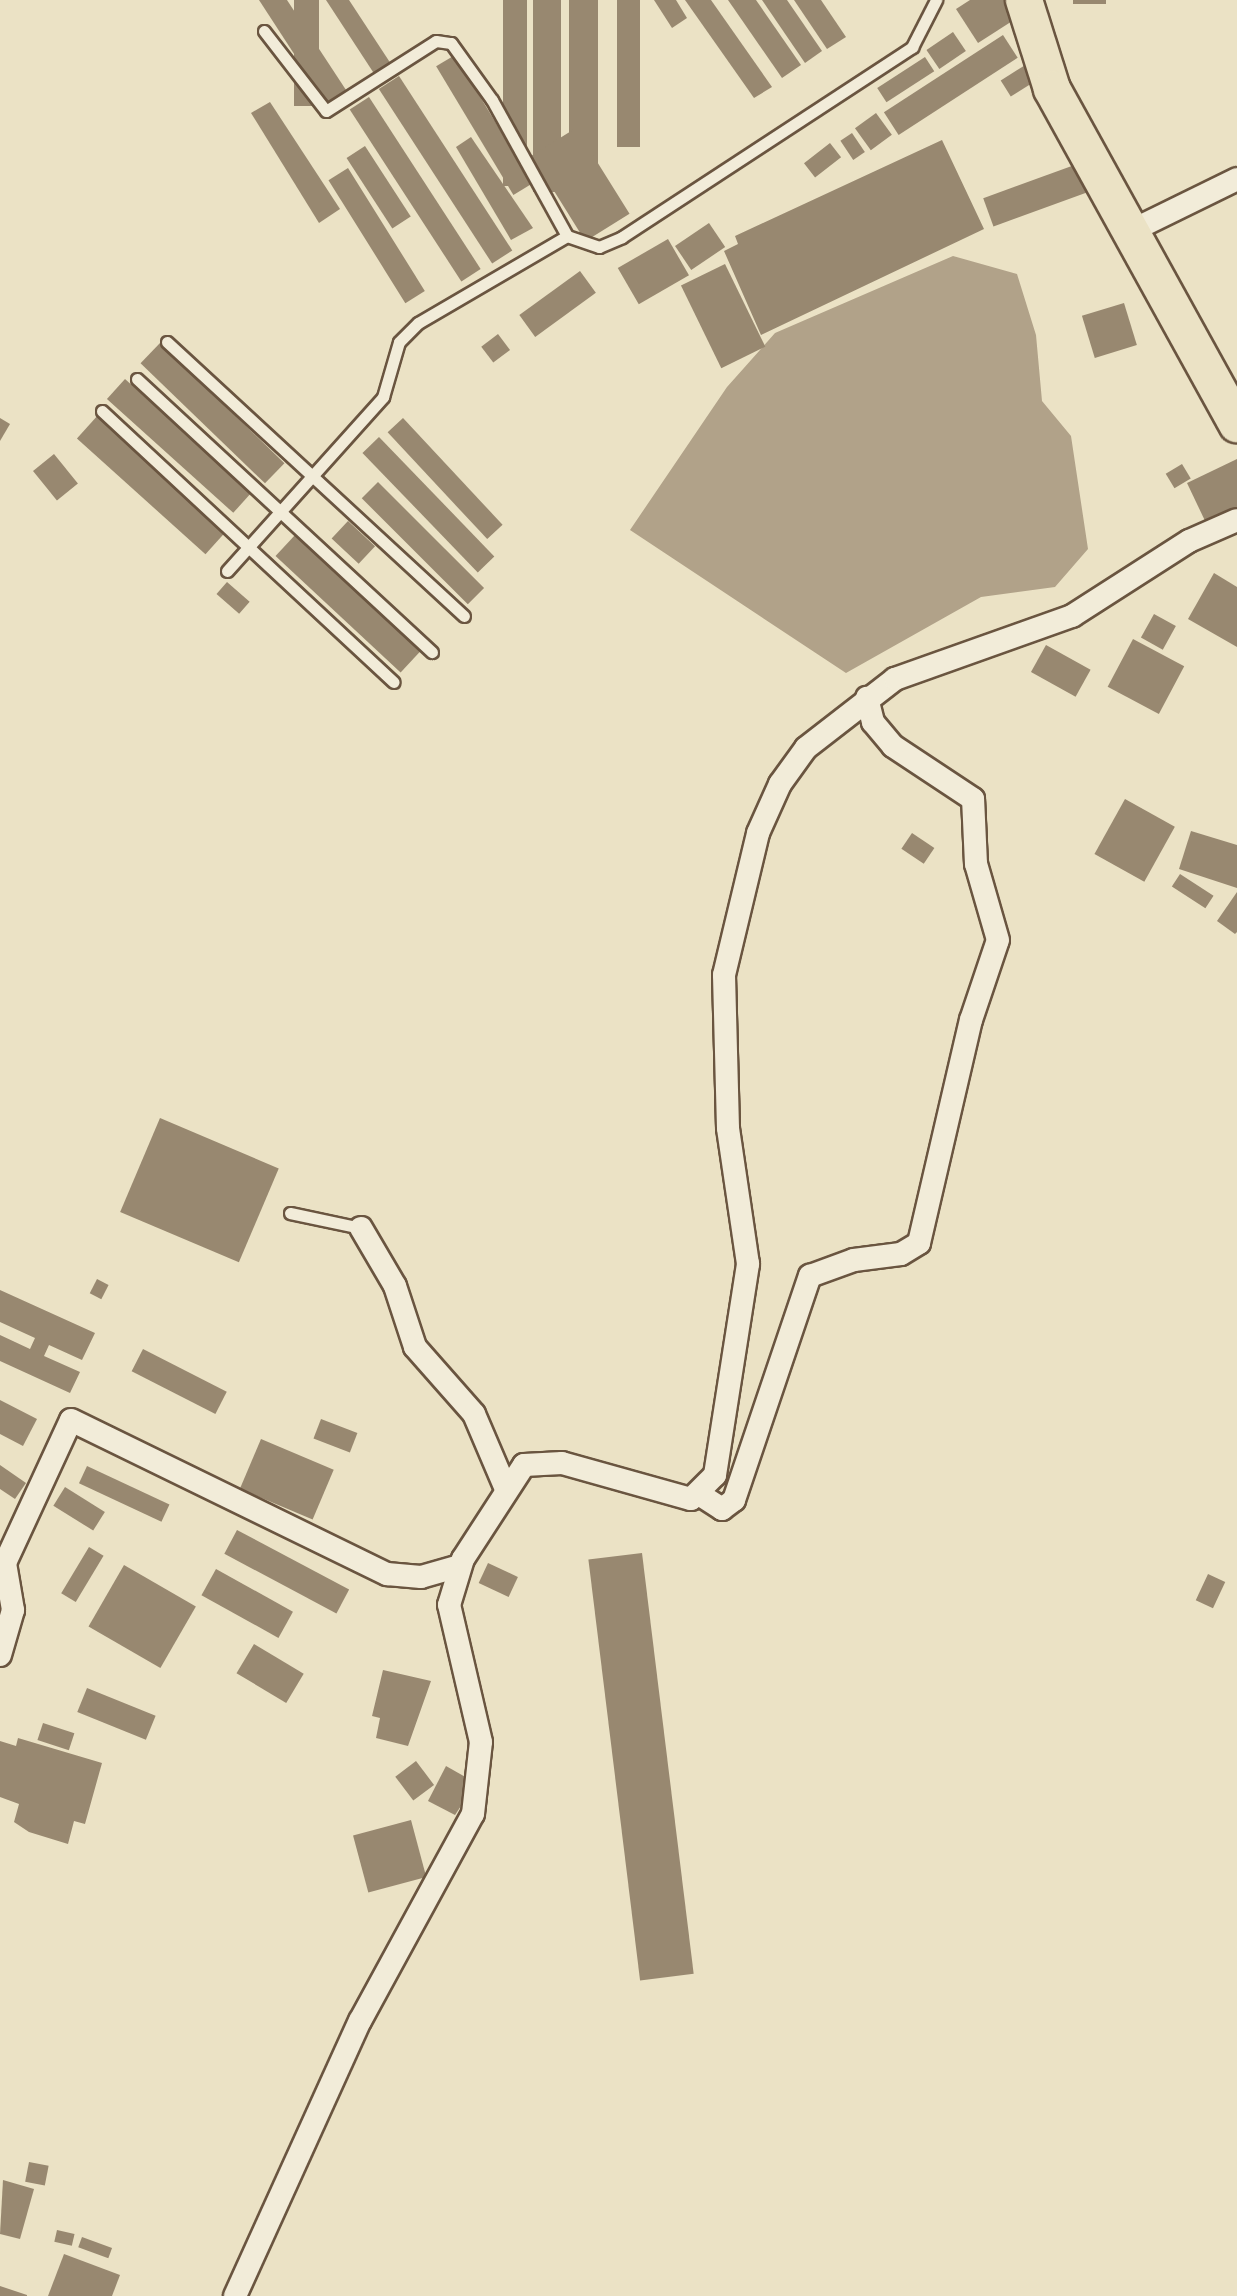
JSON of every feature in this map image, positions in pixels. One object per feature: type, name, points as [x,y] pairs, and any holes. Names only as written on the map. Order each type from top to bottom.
[{"type":"main road","points":[[1024,0],[1052,89],[1237,424]]},
{"type":"street","points":[[1129,232],[1237,179]]},
{"type":"street","points":[[702,1496],[719,1459],[747,1274],[726,1102],[728,953],[773,796],[806,748],[867,698],[944,656],[1072,616],[1189,541],[1237,520]]},
{"type":"street","points":[[235,2296],[360,2021],[473,1814],[481,1742],[450,1626],[459,1566],[518,1469],[541,1461],[675,1497],[702,1496],[722,1509],[734,1500],[810,1276],[919,1243],[967,1033],[996,949],[997,917],[974,856],[973,799],[893,746],[873,722],[867,698]]},
{"type":"street","points":[[361,1228],[395,1286],[415,1347],[474,1414],[506,1489]]},
{"type":"street","points":[[0,1655],[13,1610],[5,1563],[71,1420],[387,1574],[421,1577],[459,1566]]},
{"type":"lane","points":[[264,31],[326,111],[436,41],[451,43],[492,100],[567,236],[599,247],[622,237],[904,53],[936,0]]},
{"type":"lane","points":[[227,571],[383,397],[407,333],[567,236]]},
{"type":"lane","points":[[167,342],[464,616]]},
{"type":"lane","points":[[137,379],[432,652]]},
{"type":"lane","points":[[102,411],[394,682]]},
{"type":"lane","points":[[290,1213],[361,1228]]},
{"type":"shaded area","points":[[953,256],[1017,274],[1036,335],[1042,401],[1071,436],[1088,549],[1055,587],[981,597],[846,673],[630,530],[727,387],[775,333]]},
{"type":"building","points":[[259,0],[287,0],[346,90],[326,103]]},
{"type":"building","points":[[294,0],[319,0],[319,106],[294,106]]},
{"type":"building","points":[[326,0],[349,0],[391,64],[375,75]]},
{"type":"building","points":[[503,0],[527,0],[527,186],[503,186]]},
{"type":"building","points":[[533,0],[561,0],[561,192],[533,192]]},
{"type":"building","points":[[569,0],[598,0],[598,173],[569,173]]},
{"type":"building","points":[[617,0],[640,0],[640,147],[617,147]]},
{"type":"building","points":[[654,0],[676,0],[687,18],[672,28]]},
{"type":"building","points":[[685,0],[711,0],[772,87],[754,98]]},
{"type":"building","points":[[728,0],[756,0],[801,65],[782,78]]},
{"type":"building","points":[[762,0],[787,0],[822,51],[805,63]]},
{"type":"building","points":[[794,0],[821,0],[846,37],[827,49]]},
{"type":"building","points":[[970,0],[1012,0],[1017,18],[978,43],[956,9]]},
{"type":"building","points":[[1073,0],[1106,0],[1106,4],[1073,4]]},
{"type":"building","points":[[953,32],[966,51],[939,69],[926,50]]},
{"type":"building","points":[[1003,35],[1018,58],[899,135],[884,112]]},
{"type":"building","points":[[455,55],[532,184],[513,195],[436,66]]},
{"type":"building","points":[[925,57],[934,71],[886,102],[877,88]]},
{"type":"building","points":[[1027,64],[1037,80],[1011,97],[1001,80]]},
{"type":"building","points":[[399,76],[512,250],[492,264],[379,89]]},
{"type":"building","points":[[369,97],[481,269],[461,281],[350,110]]},
{"type":"building","points":[[270,102],[340,209],[319,223],[251,113]]},
{"type":"building","points":[[876,113],[892,135],[871,150],[855,128]]},
{"type":"building","points":[[576,128],[630,214],[585,241],[532,156]]},
{"type":"building","points":[[852,133],[865,152],[853,160],[840,141]]},
{"type":"building","points":[[471,137],[533,228],[511,240],[456,147]]},
{"type":"building","points":[[942,140],[984,229],[761,335],[724,251],[738,244],[735,236]]},
{"type":"building","points":[[830,143],[841,157],[815,178],[804,163]]},
{"type":"building","points":[[365,146],[411,216],[392,228],[347,158]]},
{"type":"building","points":[[1080,163],[1090,191],[993,226],[983,198]]},
{"type":"building","points":[[348,168],[425,291],[405,303],[328,180]]},
{"type":"building","points":[[709,223],[725,247],[691,270],[675,246]]},
{"type":"building","points":[[668,239],[689,275],[639,304],[618,268]]},
{"type":"building","points":[[725,264],[765,347],[721,368],[681,285]]},
{"type":"building","points":[[580,271],[596,293],[535,337],[519,315]]},
{"type":"building","points":[[1124,303],[1137,345],[1095,358],[1082,316]]},
{"type":"building","points":[[498,334],[510,350],[493,363],[481,347]]},
{"type":"building","points":[[160,343],[284,463],[265,483],[141,363]]},
{"type":"building","points":[[125,379],[251,493],[233,513],[107,399]]},
{"type":"building","points":[[99,414],[228,530],[205,554],[77,439]]},
{"type":"building","points":[[0,418],[10,424],[0,441]]},
{"type":"building","points":[[403,418],[503,525],[487,539],[388,432]]},
{"type":"building","points":[[379,437],[494,556],[478,572],[362,453]]},
{"type":"building","points":[[54,454],[78,484],[57,501],[33,471]]},
{"type":"building","points":[[1237,459],[1237,511],[1207,525],[1187,483]]},
{"type":"building","points":[[1182,464],[1191,479],[1174,488],[1166,474]]},
{"type":"building","points":[[378,482],[484,588],[468,604],[362,498]]},
{"type":"building","points":[[348,521],[375,546],[359,564],[332,539]]},
{"type":"building","points":[[296,534],[421,651],[401,673],[276,556]]},
{"type":"building","points":[[1214,573],[1237,587],[1237,647],[1188,619]]},
{"type":"building","points":[[227,582],[250,602],[239,614],[217,594]]},
{"type":"building","points":[[1154,614],[1176,626],[1163,650],[1141,638]]},
{"type":"building","points":[[1133,639],[1184,666],[1159,714],[1108,687]]},
{"type":"building","points":[[1046,645],[1091,670],[1076,697],[1031,672]]},
{"type":"building","points":[[1125,799],[1175,827],[1144,882],[1094,854]]},
{"type":"building","points":[[1191,831],[1237,845],[1237,888],[1179,869]]},
{"type":"building","points":[[912,833],[934,848],[924,864],[901,849]]},
{"type":"building","points":[[1180,874],[1214,896],[1205,908],[1172,887]]},
{"type":"building","points":[[1237,892],[1237,932],[1235,934],[1217,921]]},
{"type":"building","points":[[160,1118],[279,1168],[239,1262],[120,1212]]},
{"type":"building","points":[[97,1279],[109,1285],[101,1299],[90,1293]]},
{"type":"building","points":[[0,1290],[95,1333],[82,1360],[49,1345],[44,1356],[80,1372],[70,1393],[0,1361],[0,1335],[30,1349],[35,1338],[0,1322]]},
{"type":"building","points":[[143,1349],[227,1392],[215,1414],[132,1371]]},
{"type":"building","points":[[0,1400],[37,1419],[23,1446],[0,1434]]},
{"type":"building","points":[[321,1419],[357,1433],[350,1453],[313,1439]]},
{"type":"building","points":[[261,1439],[334,1470],[313,1520],[240,1489]]},
{"type":"building","points":[[0,1465],[26,1483],[15,1499],[0,1489]]},
{"type":"building","points":[[87,1466],[169,1504],[161,1522],[79,1483]]},
{"type":"building","points":[[65,1487],[105,1512],[93,1531],[53,1506]]},
{"type":"building","points":[[237,1530],[349,1590],[336,1613],[224,1554]]},
{"type":"building","points":[[89,1547],[104,1556],[76,1602],[61,1593]]},
{"type":"building","points":[[642,1553],[694,1974],[640,1980],[588,1560]]},
{"type":"building","points":[[488,1563],[518,1577],[509,1597],[479,1583]]},
{"type":"building","points":[[124,1565],[196,1606],[160,1668],[88,1626]]},
{"type":"building","points":[[216,1569],[293,1612],[278,1638],[201,1595]]},
{"type":"building","points":[[1208,1574],[1225,1582],[1213,1608],[1196,1600]]},
{"type":"building","points":[[254,1644],[304,1674],[286,1703],[236,1673]]},
{"type":"building","points":[[383,1670],[431,1681],[408,1746],[376,1738],[380,1718],[372,1716]]},
{"type":"building","points":[[87,1688],[156,1716],[146,1740],[77,1712]]},
{"type":"building","points":[[43,1723],[74,1733],[69,1750],[37,1740]]},
{"type":"building","points":[[18,1738],[102,1763],[85,1824],[74,1821],[68,1844],[29,1832],[14,1822],[19,1804],[0,1797],[0,1741],[16,1746]]},
{"type":"building","points":[[416,1761],[434,1785],[413,1801],[395,1777]]},
{"type":"building","points":[[446,1766],[476,1783],[455,1815],[428,1801]]},
{"type":"building","points":[[411,1820],[426,1877],[368,1893],[353,1836]]},
{"type":"building","points":[[29,2162],[49,2166],[45,2185],[25,2182]]},
{"type":"building","points":[[3,2180],[34,2189],[20,2239],[0,2234]]},
{"type":"building","points":[[57,2230],[75,2234],[72,2246],[54,2242]]},
{"type":"building","points":[[82,2237],[112,2248],[108,2258],[78,2247]]},
{"type":"building","points":[[64,2254],[120,2275],[112,2296],[48,2296]]},
{"type":"building","points":[[0,2286],[27,2295],[27,2296],[0,2296]]}]
